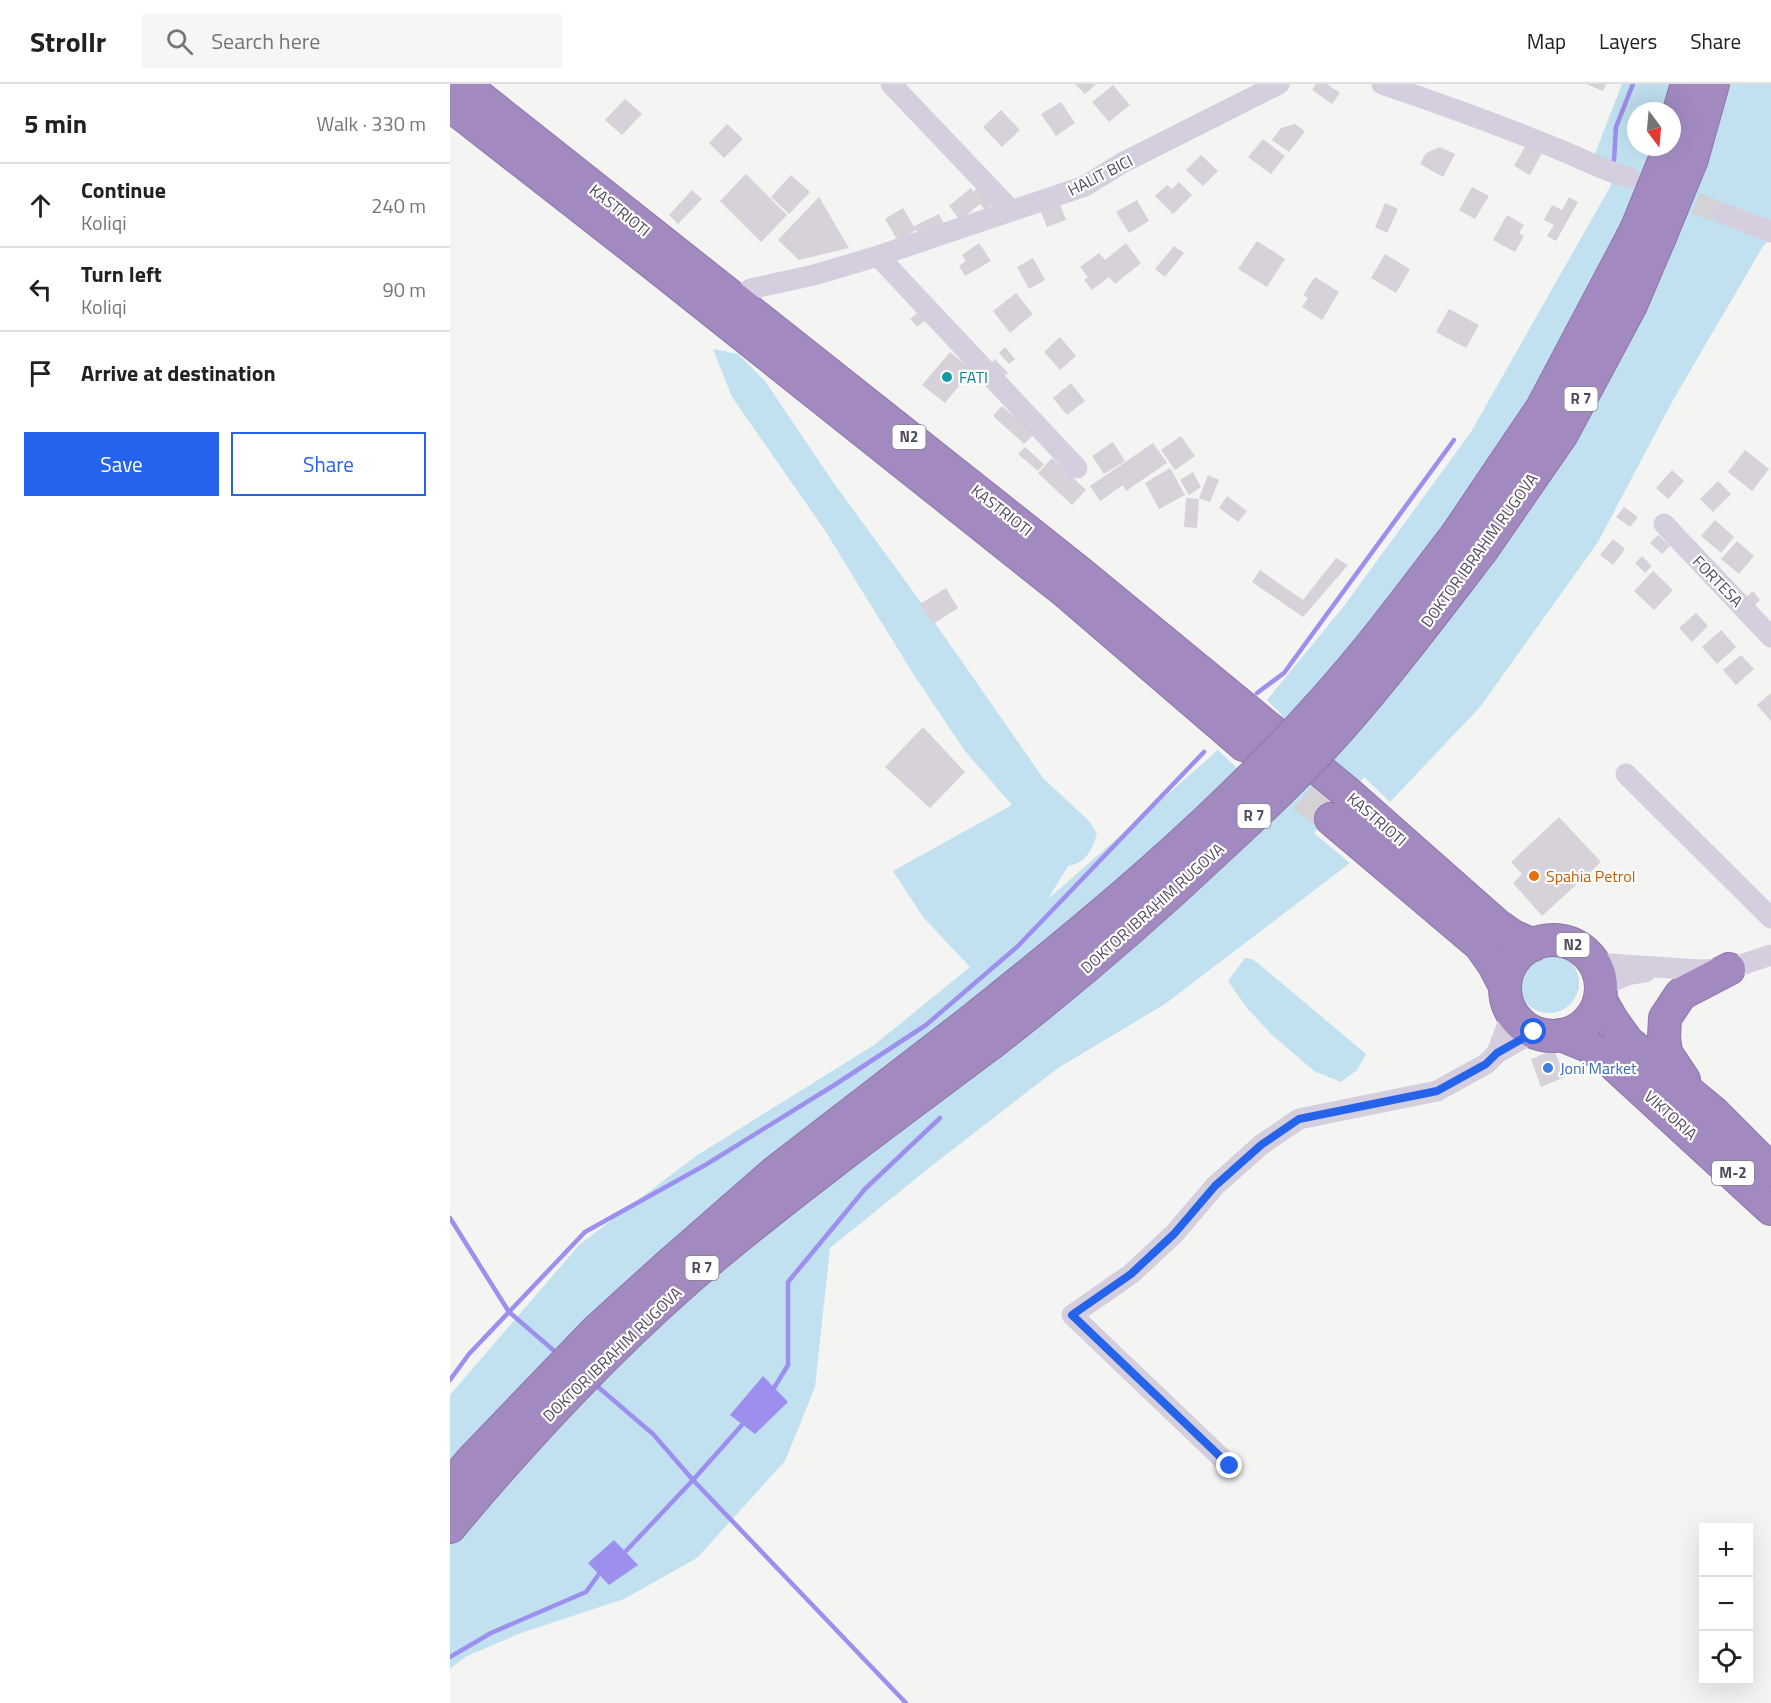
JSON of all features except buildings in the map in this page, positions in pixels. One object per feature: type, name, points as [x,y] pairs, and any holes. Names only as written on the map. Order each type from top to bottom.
[{"type":"highway","name":"KASTRIOTI","points":[[463,84],[1079,572],[1350,795],[1497,925],[1533,945]]},
{"type":"highway","name":"DOKTOR IBRAHIM RUGOVA","points":[[1681,116],[1687,84]]},
{"type":"highway","name":"DOKTOR IBRAHIM RUGOVA","points":[[1681,139],[1713,84]]},
{"type":"highway","name":"KASTRIOTI","points":[[450,105],[1067,593],[1244,745]]},
{"type":"highway","name":"DOKTOR IBRAHIM RUGOVA","points":[[450,1527],[512,1454],[620,1342],[714,1257],[809,1181],[980,1033],[1261,768],[1321,705],[1393,621],[1469,542],[1542,408],[1648,234],[1673,156]]},
{"type":"highway","name":"KASTRIOTI","points":[[1331,819],[1480,945],[1528,1017]]},
{"type":"highway","name":"N2","points":[[1528,1017],[1508,974],[1522,952],[1533,945],[1547,941],[1569,943],[1579,948],[1598,983]]},
{"type":"highway","points":[[1722,1121],[1682,1077],[1666,1053],[1664,1037],[1665,1018],[1681,994],[1729,969]]},
{"type":"highway","points":[[1528,1017],[1575,1031],[1595,1012],[1598,983]]},
{"type":"highway","name":"VIKTORIA","points":[[1598,983],[1612,1020],[1627,1041],[1722,1121],[1771,1170]]},
{"type":"highway","name":"VIKTORIA","points":[[1528,1017],[1588,1046],[1610,1060],[1771,1209]]},
{"type":"highway","name":"DOKTOR IBRAHIM RUGOVA","points":[[450,1486],[472,1460],[597,1330],[774,1173],[980,1033]]},
{"type":"street","points":[[891,84],[1011,210]]},
{"type":"street","name":"HALIT BICI","points":[[739,302],[750,289],[814,275],[878,256],[1084,186],[1132,158],[1279,84]]},
{"type":"street","points":[[1383,84],[1441,104],[1566,152],[1612,173],[1630,178]]},
{"type":"street","points":[[1722,213],[1771,232]]},
{"type":"street","points":[[878,256],[1077,468]]},
{"type":"street","name":"FORTESA","points":[[1664,524],[1771,637]]},
{"type":"street","points":[[1626,774],[1771,918]]},
{"type":"street","points":[[1598,983],[1660,968],[1729,969],[1771,955]]},
{"type":"street","points":[[1230,1466],[1072,1315],[1131,1274],[1174,1234],[1215,1186],[1261,1145],[1299,1119],[1437,1091],[1486,1064],[1528,1017]]},
{"type":"shaded area","points":[[1622,84],[1771,84],[1771,237],[1762,248],[1672,402],[1598,542],[1480,707],[1390,802],[1364,777],[1314,833],[1350,863],[1165,1004],[1058,1068],[830,1248],[815,1387],[785,1461],[697,1558],[624,1599],[521,1633],[465,1657],[450,1669],[450,1395],[579,1245],[696,1156],[874,1045],[970,967],[923,917],[893,871],[1012,805],[965,751],[912,672],[824,529],[732,397],[713,349],[738,354],[765,381],[833,482],[912,590],[1043,778],[1089,821],[1097,834],[1084,859],[1068,866],[1048,899],[1218,750],[1238,769],[1282,715],[1267,700],[1344,606],[1471,432],[1610,187],[1619,166],[1594,156]]},
{"type":"shaded area","points":[[1543,953],[1555,953],[1566,958],[1574,966],[1579,983],[1577,995],[1566,1008],[1555,1013],[1543,1013],[1532,1008],[1524,1000],[1519,989],[1519,977],[1524,966],[1532,958]]},
{"type":"shaded area","points":[[1245,958],[1252,959],[1259,964],[1366,1054],[1357,1070],[1341,1082],[1314,1071],[1271,1034],[1247,1008],[1228,981]]},
{"type":"shaded area","points":[[763,1376],[788,1402],[755,1434],[730,1415]]},
{"type":"shaded area","points":[[614,1540],[638,1565],[609,1585],[588,1563]]},
{"type":"waterway","points":[[1614,160],[1616,127],[1633,84]]},
{"type":"waterway","points":[[1257,693],[1284,673],[1454,440]]},
{"type":"waterway","points":[[450,1380],[469,1354],[585,1232],[707,1164],[926,1025],[1018,946],[1204,752]]},
{"type":"waterway","points":[[774,1388],[788,1365],[788,1282],[865,1189],[940,1118]]},
{"type":"waterway","points":[[450,1218],[509,1312],[559,1355]]},
{"type":"waterway","points":[[598,1387],[653,1434],[693,1480],[906,1703]]},
{"type":"waterway","points":[[625,1552],[742,1425]]},
{"type":"waterway","points":[[450,1657],[491,1633],[586,1592],[599,1574]]},
{"type":"tunnel","points":[[1667,192],[1722,213]]},
{"type":"tunnel","points":[[1267,765],[1331,819]]},
{"type":"place","name":"FATI","points":[[947,377]]},
{"type":"place","name":"Spahia Petrol","points":[[1534,876]]},
{"type":"place","name":"Joni Market","points":[[1548,1068]]},
{"type":"route","points":[[1230,1466],[1072,1315],[1131,1274],[1174,1234],[1215,1186],[1261,1145],[1299,1119],[1437,1091],[1486,1064],[1497,1053],[1534,1032]]}]
